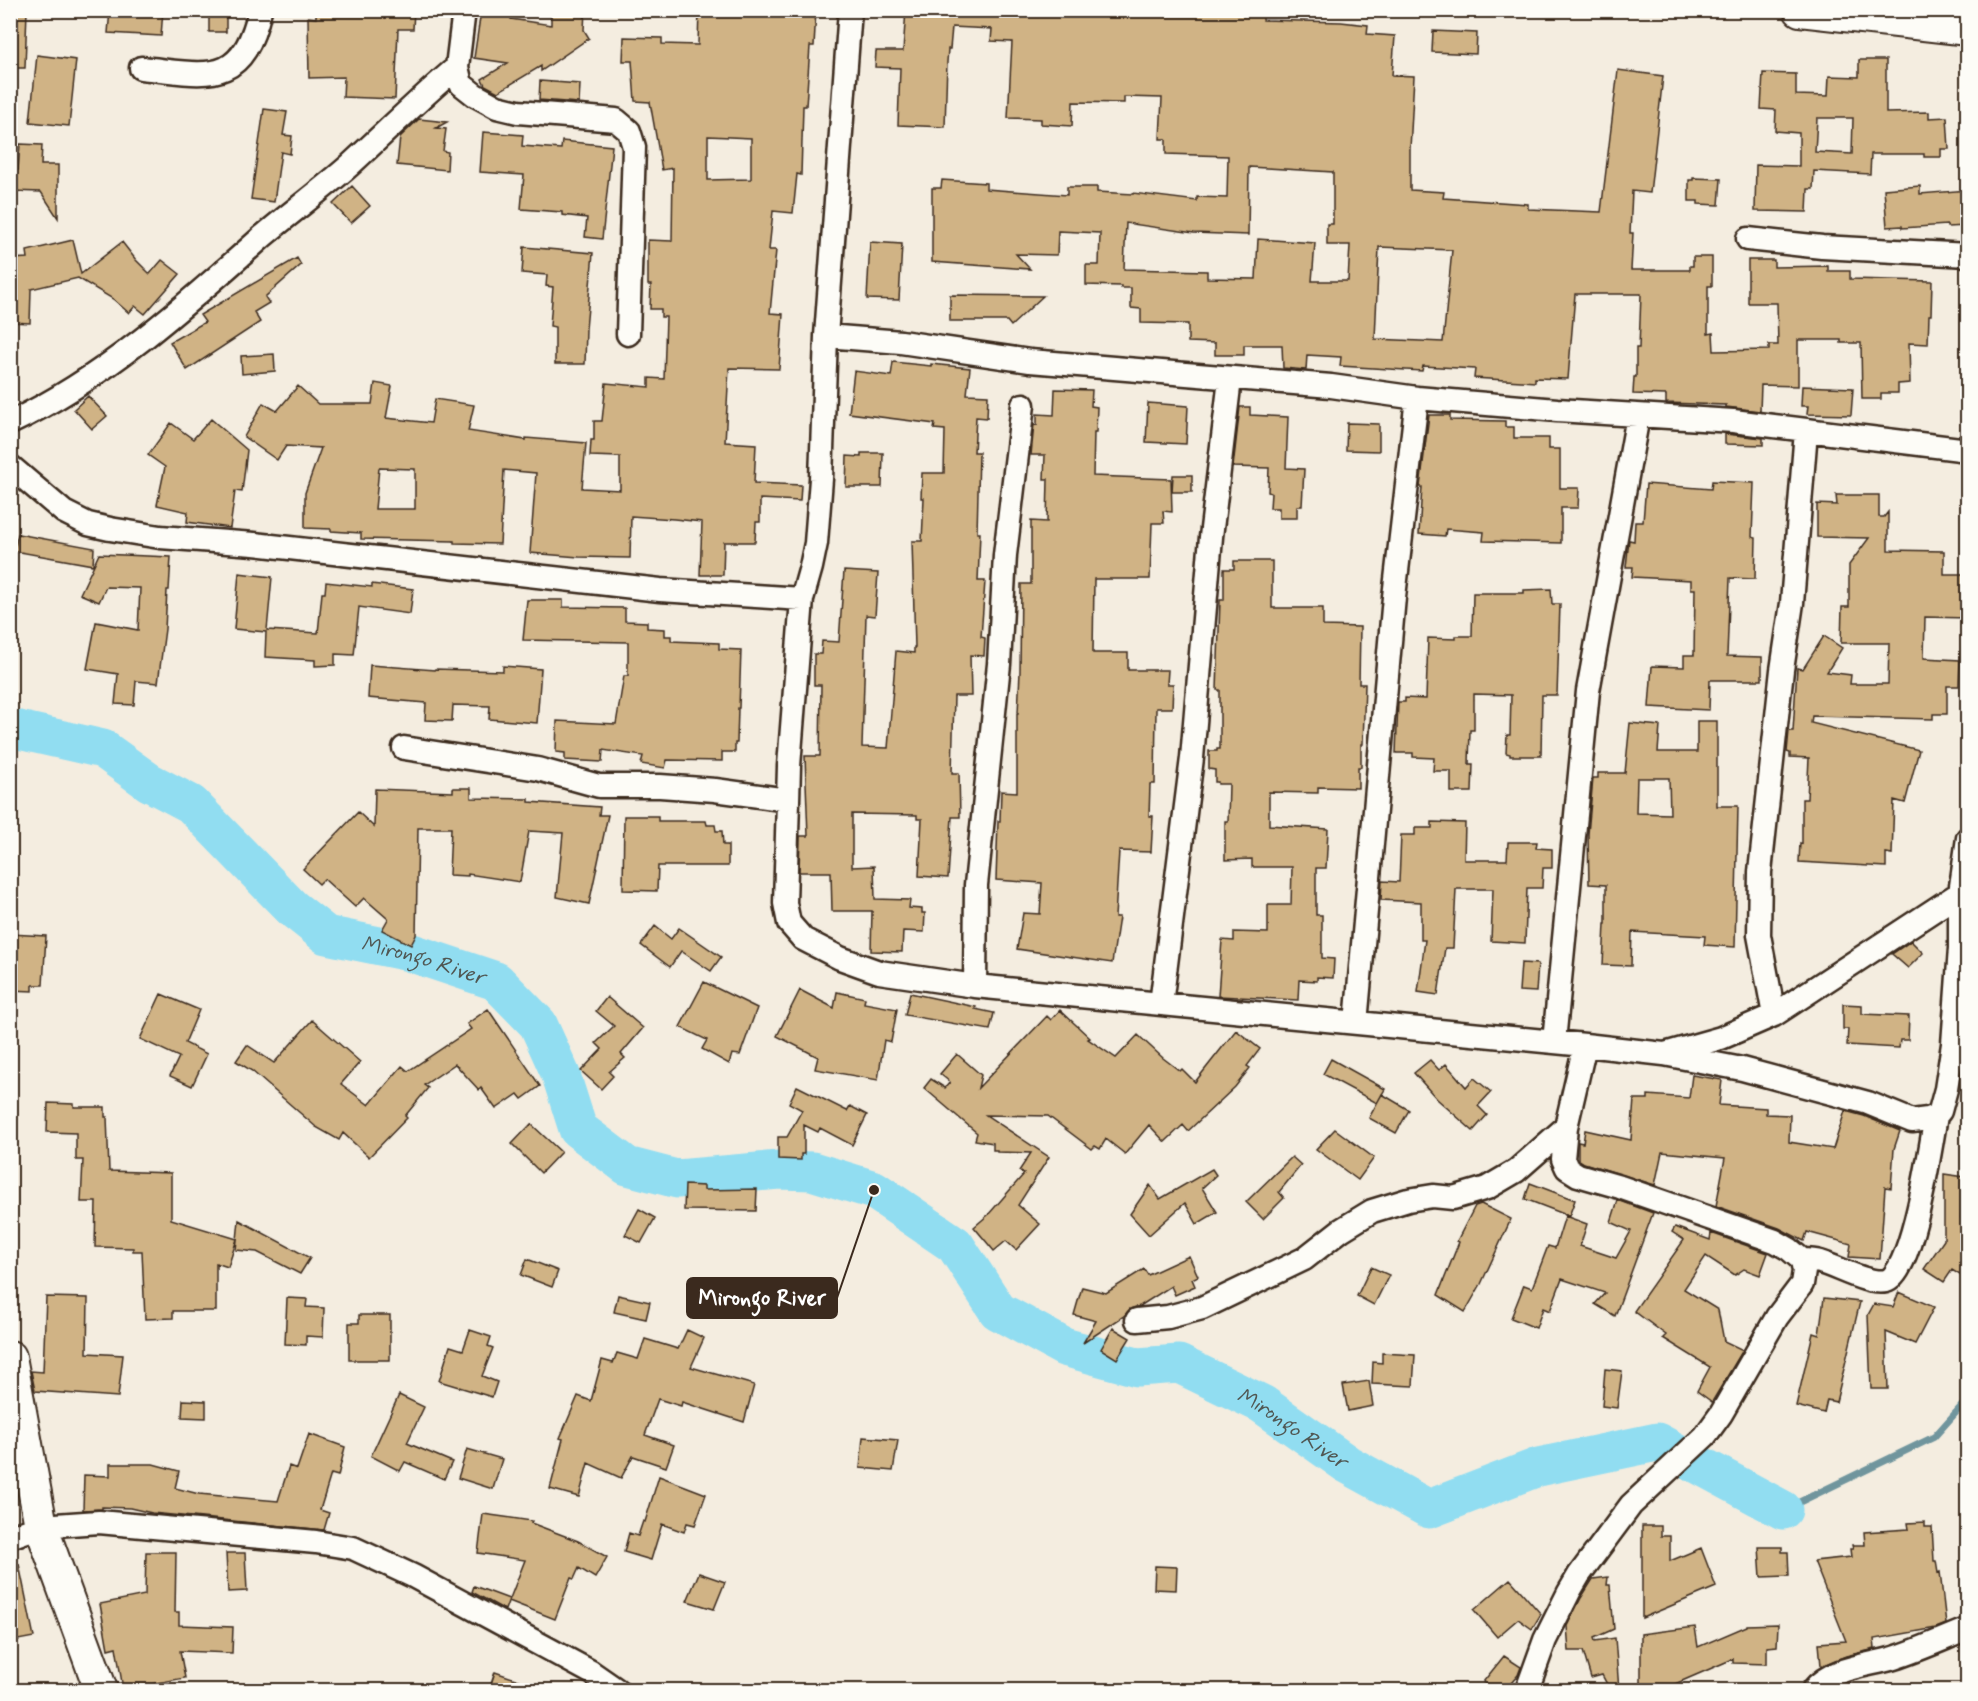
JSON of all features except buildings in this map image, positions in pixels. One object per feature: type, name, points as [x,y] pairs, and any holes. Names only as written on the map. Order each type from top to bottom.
[{"type":"street","points":[[141,68],[209,74],[232,66],[247,49],[260,10]]},
{"type":"street","points":[[465,10],[457,67],[461,84],[475,95],[497,106],[518,112],[616,120],[629,131],[634,147],[628,334]]},
{"type":"street","points":[[850,10],[826,336],[821,479],[816,543],[802,599],[788,800],[784,903],[789,923],[803,939],[840,958],[879,972],[975,986],[1664,1054],[1754,1072],[1868,1103],[1912,1121],[1936,1116]]},
{"type":"street","points":[[1800,10],[1968,29]]},
{"type":"street","points":[[10,423],[65,395],[148,335],[348,166],[457,67]]},
{"type":"street","points":[[1748,239],[1822,247],[1968,255]]},
{"type":"street","points":[[826,336],[901,342],[1030,361],[1331,386],[1417,398],[1638,416],[1732,421],[1806,432],[1968,450]]},
{"type":"street","points":[[1161,1004],[1192,758],[1211,537],[1230,379]]},
{"type":"street","points":[[1356,1023],[1394,597],[1417,398]]},
{"type":"street","points":[[975,986],[976,885],[999,664],[1005,555],[1023,405]]},
{"type":"street","points":[[1554,1042],[1588,691],[1638,416]]},
{"type":"street","points":[[1774,1015],[1759,935],[1760,872],[1782,670],[1792,603],[1806,432]]},
{"type":"street","points":[[10,466],[64,512],[88,524],[110,529],[160,537],[254,544],[660,590],[802,599]]},
{"type":"street","points":[[404,748],[538,768],[599,786],[693,789],[788,800]]},
{"type":"street","points":[[1586,1045],[1566,1127],[1563,1159],[1567,1168],[1578,1175],[1620,1187],[1774,1241],[1789,1249],[1802,1260],[1819,1262],[1874,1281],[1888,1281],[1896,1275],[1921,1203],[1936,1116],[1940,1111],[1946,1089],[1953,1044],[1968,838]]},
{"type":"street","points":[[1664,1054],[1721,1038],[1774,1015],[1964,879]]},
{"type":"street","points":[[1137,1320],[1168,1317],[1202,1308],[1304,1259],[1341,1230],[1372,1210],[1408,1200],[1433,1197],[1454,1198],[1487,1188],[1516,1171],[1566,1127]]},
{"type":"street","points":[[1527,1690],[1545,1640],[1569,1592],[1631,1505],[1705,1436],[1721,1414],[1777,1317],[1802,1284],[1804,1271],[1802,1260]]},
{"type":"street","points":[[10,1357],[41,1526],[101,1690]]},
{"type":"street","points":[[10,1537],[41,1526],[99,1522],[316,1542],[353,1548],[413,1576],[580,1666],[617,1690]]},
{"type":"street","points":[[1814,1690],[1842,1671],[1894,1658],[1968,1629]]},
{"type":"waterway","name":"Mirongo River","points":[[10,728],[103,749],[149,782],[191,804],[292,908],[326,935],[409,952],[496,981],[538,1024],[561,1075],[578,1129],[627,1166],[677,1179],[779,1170],[812,1171],[874,1190],[955,1245],[998,1311],[1064,1347],[1137,1367],[1179,1364],[1262,1404],[1347,1464],[1429,1509],[1538,1467],[1657,1442],[1783,1510]]},
{"type":"waterway","points":[[1783,1510],[1934,1437],[1968,1399]]},
{"type":"place","name":"Mirongo River","points":[[874,1190]]}]
